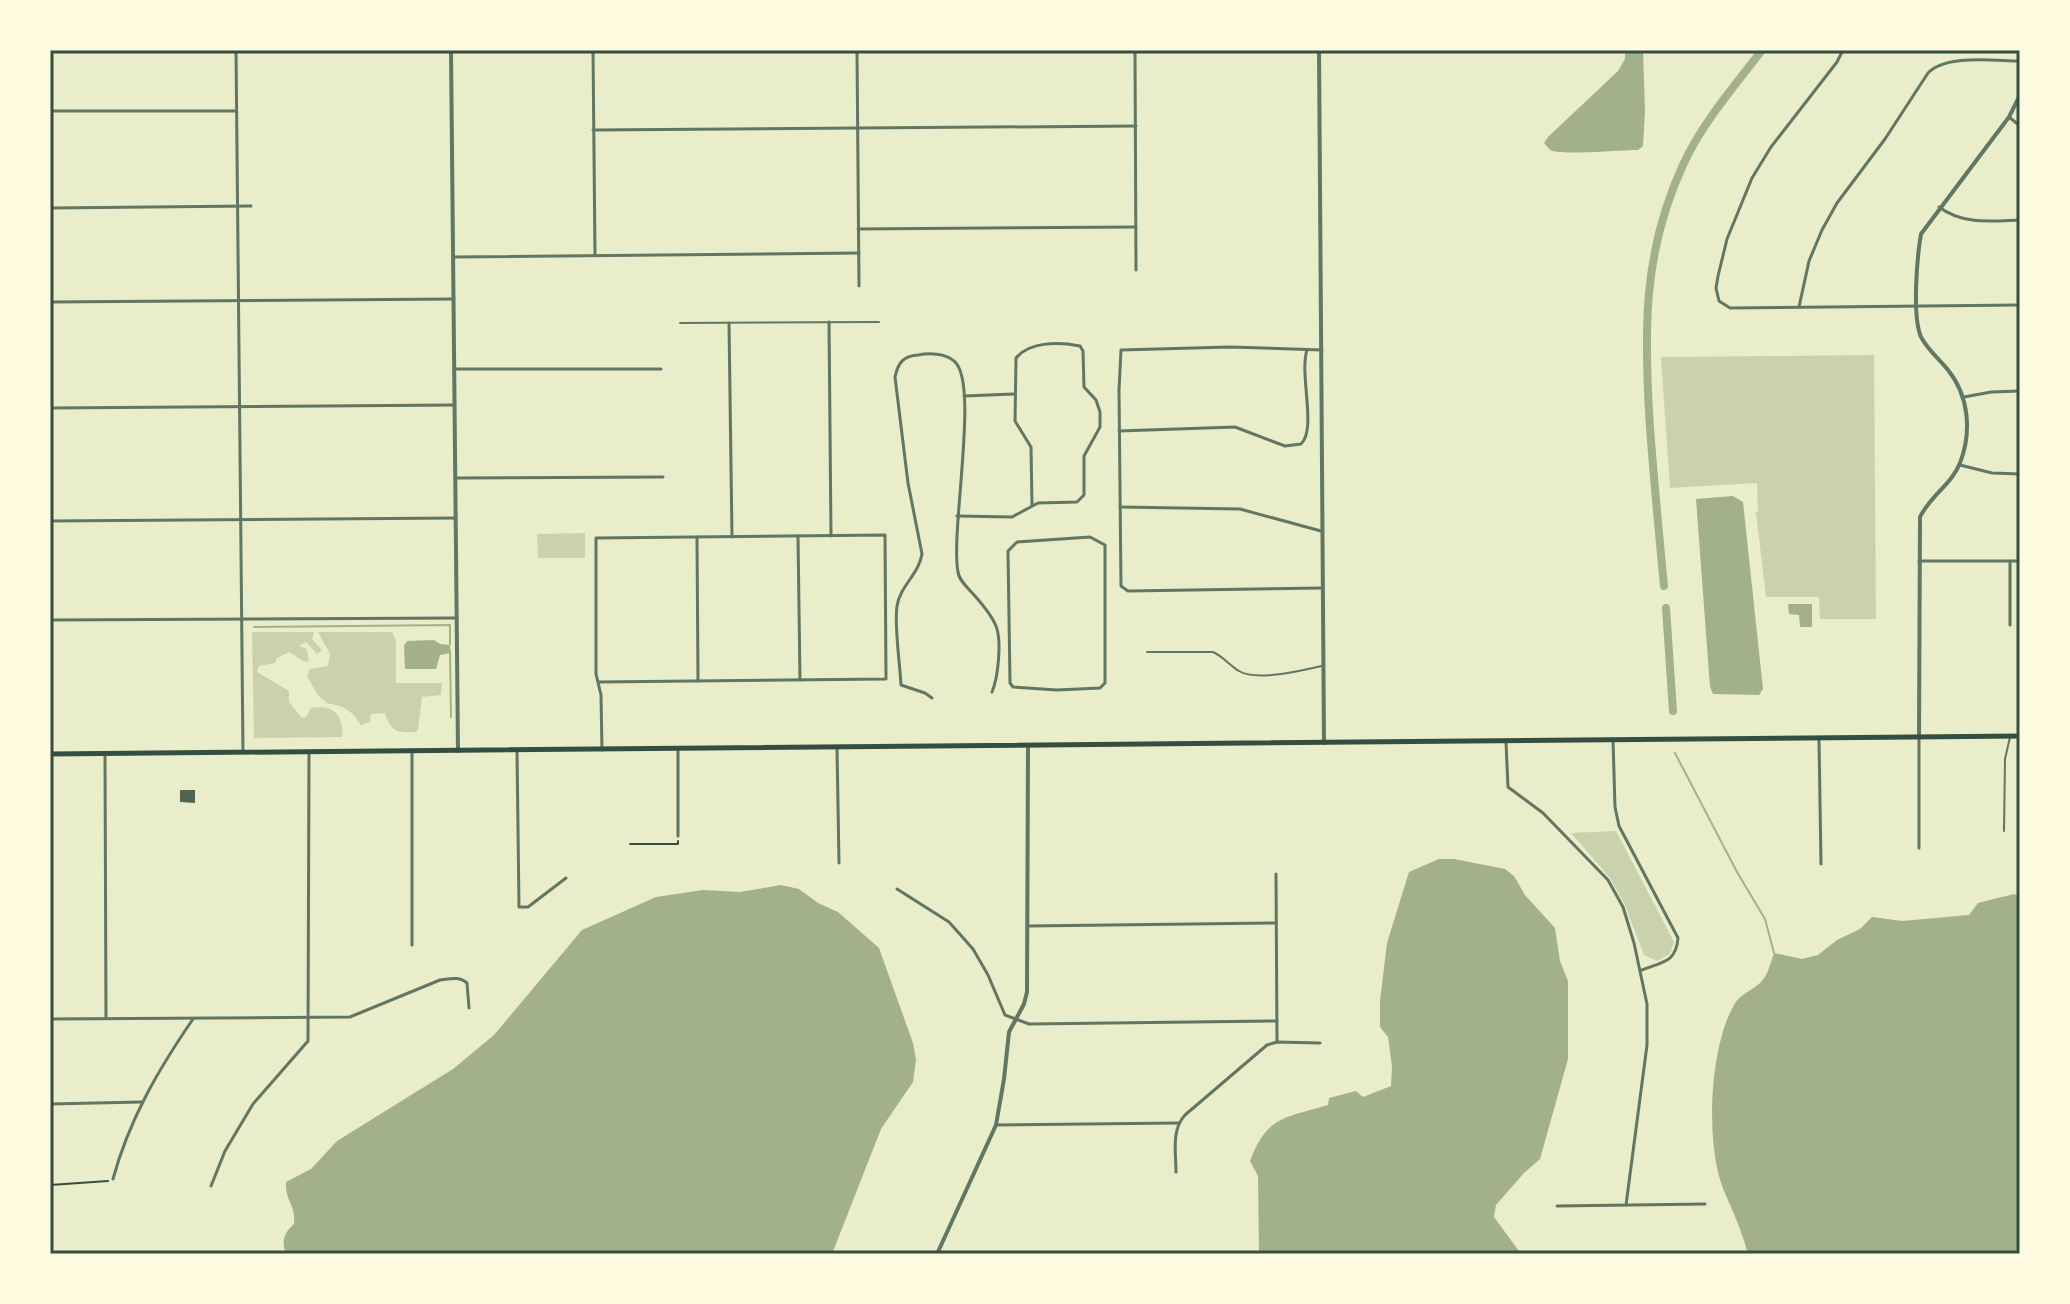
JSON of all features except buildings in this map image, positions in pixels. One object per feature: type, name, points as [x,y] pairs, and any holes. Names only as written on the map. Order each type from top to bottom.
[{"type":"main road","points":[[50,754],[2020,736]]},
{"type":"street","points":[[236,50],[243,753]]},
{"type":"street","points":[[451,50],[458,751]]},
{"type":"street","points":[[593,50],[595,255]]},
{"type":"street","points":[[857,50],[859,286]]},
{"type":"street","points":[[1135,50],[1136,270]]},
{"type":"street","points":[[1319,50],[1324,743]]},
{"type":"street","points":[[1843,50],[1771,147],[1746,190],[1727,239],[1716,288],[1719,301],[1730,308],[2020,305]]},
{"type":"street","points":[[1799,307],[1809,261],[1837,203],[1934,66],[1946,62],[2020,61]]},
{"type":"street","points":[[1919,848],[1920,517],[1926,504],[1960,465],[1967,435],[1964,397],[1948,370],[1928,349],[1919,334],[1917,257],[1921,234],[2009,117],[2020,95]]},
{"type":"street","points":[[50,111],[236,111]]},
{"type":"street","points":[[2009,117],[2020,126]]},
{"type":"street","points":[[593,130],[1136,126]]},
{"type":"street","points":[[50,208],[251,206]]},
{"type":"street","points":[[1939,207],[1969,221],[2020,220]]},
{"type":"street","points":[[858,229],[1136,227]]},
{"type":"street","points":[[454,257],[859,253]]},
{"type":"street","points":[[50,302],[454,299]]},
{"type":"street","points":[[829,322],[831,536]]},
{"type":"street","points":[[729,323],[732,537]]},
{"type":"street","points":[[957,516],[1012,517],[1038,503],[1077,502],[1084,495],[1084,456],[1100,427],[1100,412],[1096,400],[1084,387],[1083,351],[1080,346],[1035,346],[1023,350],[1016,358],[1015,421],[1031,447],[1032,506]]},
{"type":"street","points":[[1322,350],[1230,347],[1121,350],[1119,431],[1121,586],[1128,591],[1323,588]]},
{"type":"street","points":[[1119,431],[1235,427],[1285,446],[1301,444],[1308,433],[1304,373],[1307,350]]},
{"type":"street","points":[[932,698],[901,685],[897,606],[921,563],[922,554],[903,453],[895,377],[898,365],[904,358],[916,355],[935,354],[955,361],[961,372],[966,417],[955,539],[958,576],[997,627],[998,674],[992,692]]},
{"type":"street","points":[[454,369],[661,369]]},
{"type":"street","points":[[1964,397],[2020,391]]},
{"type":"street","points":[[964,396],[1014,394]]},
{"type":"street","points":[[50,408],[455,405]]},
{"type":"street","points":[[1960,465],[1992,473],[2020,474]]},
{"type":"street","points":[[456,478],[663,477]]},
{"type":"street","points":[[1120,507],[1240,509],[1323,531]]},
{"type":"street","points":[[50,521],[456,518]]},
{"type":"street","points":[[599,682],[886,679],[885,535],[596,538],[596,674],[602,750]]},
{"type":"street","points":[[798,536],[800,680]]},
{"type":"street","points":[[697,537],[698,681]]},
{"type":"street","points":[[1090,537],[1105,545],[1105,683],[1100,688],[1017,689],[1010,683],[1008,551],[1017,542],[1059,538],[1090,537]]},
{"type":"street","points":[[1919,561],[2020,561]]},
{"type":"street","points":[[2010,561],[2010,625]]},
{"type":"street","points":[[50,620],[457,618]]},
{"type":"street","points":[[1819,738],[1821,864]]},
{"type":"street","points":[[1613,740],[1615,815],[1678,938],[1677,951],[1671,959],[1642,970]]},
{"type":"street","points":[[1506,742],[1508,787],[1543,813],[1608,880],[1623,907],[1642,970],[1647,1004],[1647,1045],[1626,1205]]},
{"type":"street","points":[[937,1254],[996,1125],[1006,1047],[1027,992],[1028,746]]},
{"type":"street","points":[[837,748],[839,863]]},
{"type":"street","points":[[678,750],[678,836]]},
{"type":"street","points":[[412,751],[412,945]]},
{"type":"street","points":[[517,751],[519,907],[528,907],[566,878]]},
{"type":"street","points":[[211,1186],[225,1151],[253,1104],[308,1041],[309,752]]},
{"type":"street","points":[[105,754],[106,1018]]},
{"type":"street","points":[[1276,874],[1277,1042]]},
{"type":"street","points":[[897,889],[932,908],[957,931],[973,949],[988,975],[1005,1015],[1015,1021],[1029,1024],[1277,1021]]},
{"type":"street","points":[[1028,926],[1276,923]]},
{"type":"street","points":[[50,1019],[350,1017],[440,980],[454,978],[467,983],[469,1008]]},
{"type":"street","points":[[113,1179],[141,1102],[194,1017]]},
{"type":"street","points":[[996,1125],[1178,1123],[1267,1045],[1277,1042],[1320,1043]]},
{"type":"street","points":[[50,1104],[141,1102]]},
{"type":"street","points":[[1176,1172],[1178,1123]]},
{"type":"street","points":[[1557,1206],[1705,1204]]},
{"type":"lane","points":[[680,323],[879,322]]},
{"type":"lane","points":[[1147,652],[1213,652],[1239,672],[1249,675],[1324,666]]},
{"type":"lane","points":[[2004,831],[2005,759],[2010,736]]},
{"type":"path","points":[[630,844],[678,844]]},
{"type":"path","points":[[50,1185],[93,1184],[113,1179]]},
{"type":"shaded area","points":[[1625,50],[1643,50],[1643,146],[1638,150],[1594,152],[1550,150],[1544,143],[1548,137],[1618,71],[1625,59]]},
{"type":"shaded area","points":[[1874,355],[1876,619],[1820,619],[1819,597],[1766,597],[1756,512],[1757,483],[1670,488],[1661,357]]},
{"type":"shaded area","points":[[1733,496],[1743,502],[1763,689],[1759,695],[1713,694],[1710,687],[1696,499]]},
{"type":"shaded area","points":[[585,533],[585,558],[538,558],[537,534]]},
{"type":"shaded area","points":[[1788,604],[1812,604],[1812,627],[1800,627],[1799,615],[1789,614]]},
{"type":"shaded area","points":[[252,632],[314,632],[312,639],[322,650],[317,654],[306,642],[299,646],[307,649],[309,661],[305,662],[289,652],[277,658],[275,663],[259,666],[257,672],[289,691],[289,702],[302,718],[311,708],[336,712],[341,722],[342,737],[254,738]]},
{"type":"shaded area","points":[[318,632],[392,632],[396,641],[396,683],[442,683],[441,695],[422,697],[416,732],[395,730],[385,713],[371,714],[370,722],[361,725],[343,707],[327,703],[318,695],[307,676],[310,669],[328,666],[330,654]]},
{"type":"shaded area","points":[[434,640],[450,645],[450,653],[440,655],[436,669],[405,669],[404,646],[407,641]]},
{"type":"shaded area","points":[[1616,831],[1674,942],[1670,954],[1657,961],[1644,955],[1624,903],[1610,878],[1571,833]]},
{"type":"shaded area","points":[[1439,859],[1505,869],[1514,876],[1525,895],[1555,928],[1560,961],[1568,981],[1568,1059],[1540,1159],[1496,1205],[1494,1217],[1521,1254],[1259,1254],[1258,1176],[1250,1161],[1263,1135],[1271,1126],[1289,1116],[1328,1105],[1329,1098],[1356,1091],[1363,1097],[1391,1086],[1388,1037],[1380,1027],[1387,943],[1409,872]]},
{"type":"shaded area","points":[[781,885],[799,889],[818,903],[838,912],[879,948],[916,1059],[913,1082],[881,1129],[832,1254],[286,1254],[284,1238],[294,1224],[294,1217],[286,1182],[311,1169],[337,1141],[453,1069],[494,1035],[582,930],[656,897],[703,890],[740,892]]},
{"type":"shaded area","points":[[2014,894],[2020,896],[2020,1254],[1748,1254],[1718,1172],[1712,1124],[1712,1097],[1719,1046],[1736,1001],[1762,981],[1774,953],[1802,959],[1818,955],[1837,940],[1860,929],[1872,917],[1902,921],[1969,915],[1978,903]]},
{"type":"waterway","points":[[1664,586],[1647,360],[1653,262],[1660,230],[1683,165],[1699,135],[1762,50]]},
{"type":"waterway","points":[[1666,608],[1673,711]]},
{"type":"waterway","points":[[254,627],[450,625],[450,644]]},
{"type":"waterway","points":[[450,650],[451,717]]},
{"type":"waterway","points":[[1675,753],[1765,919],[1774,953]]}]
